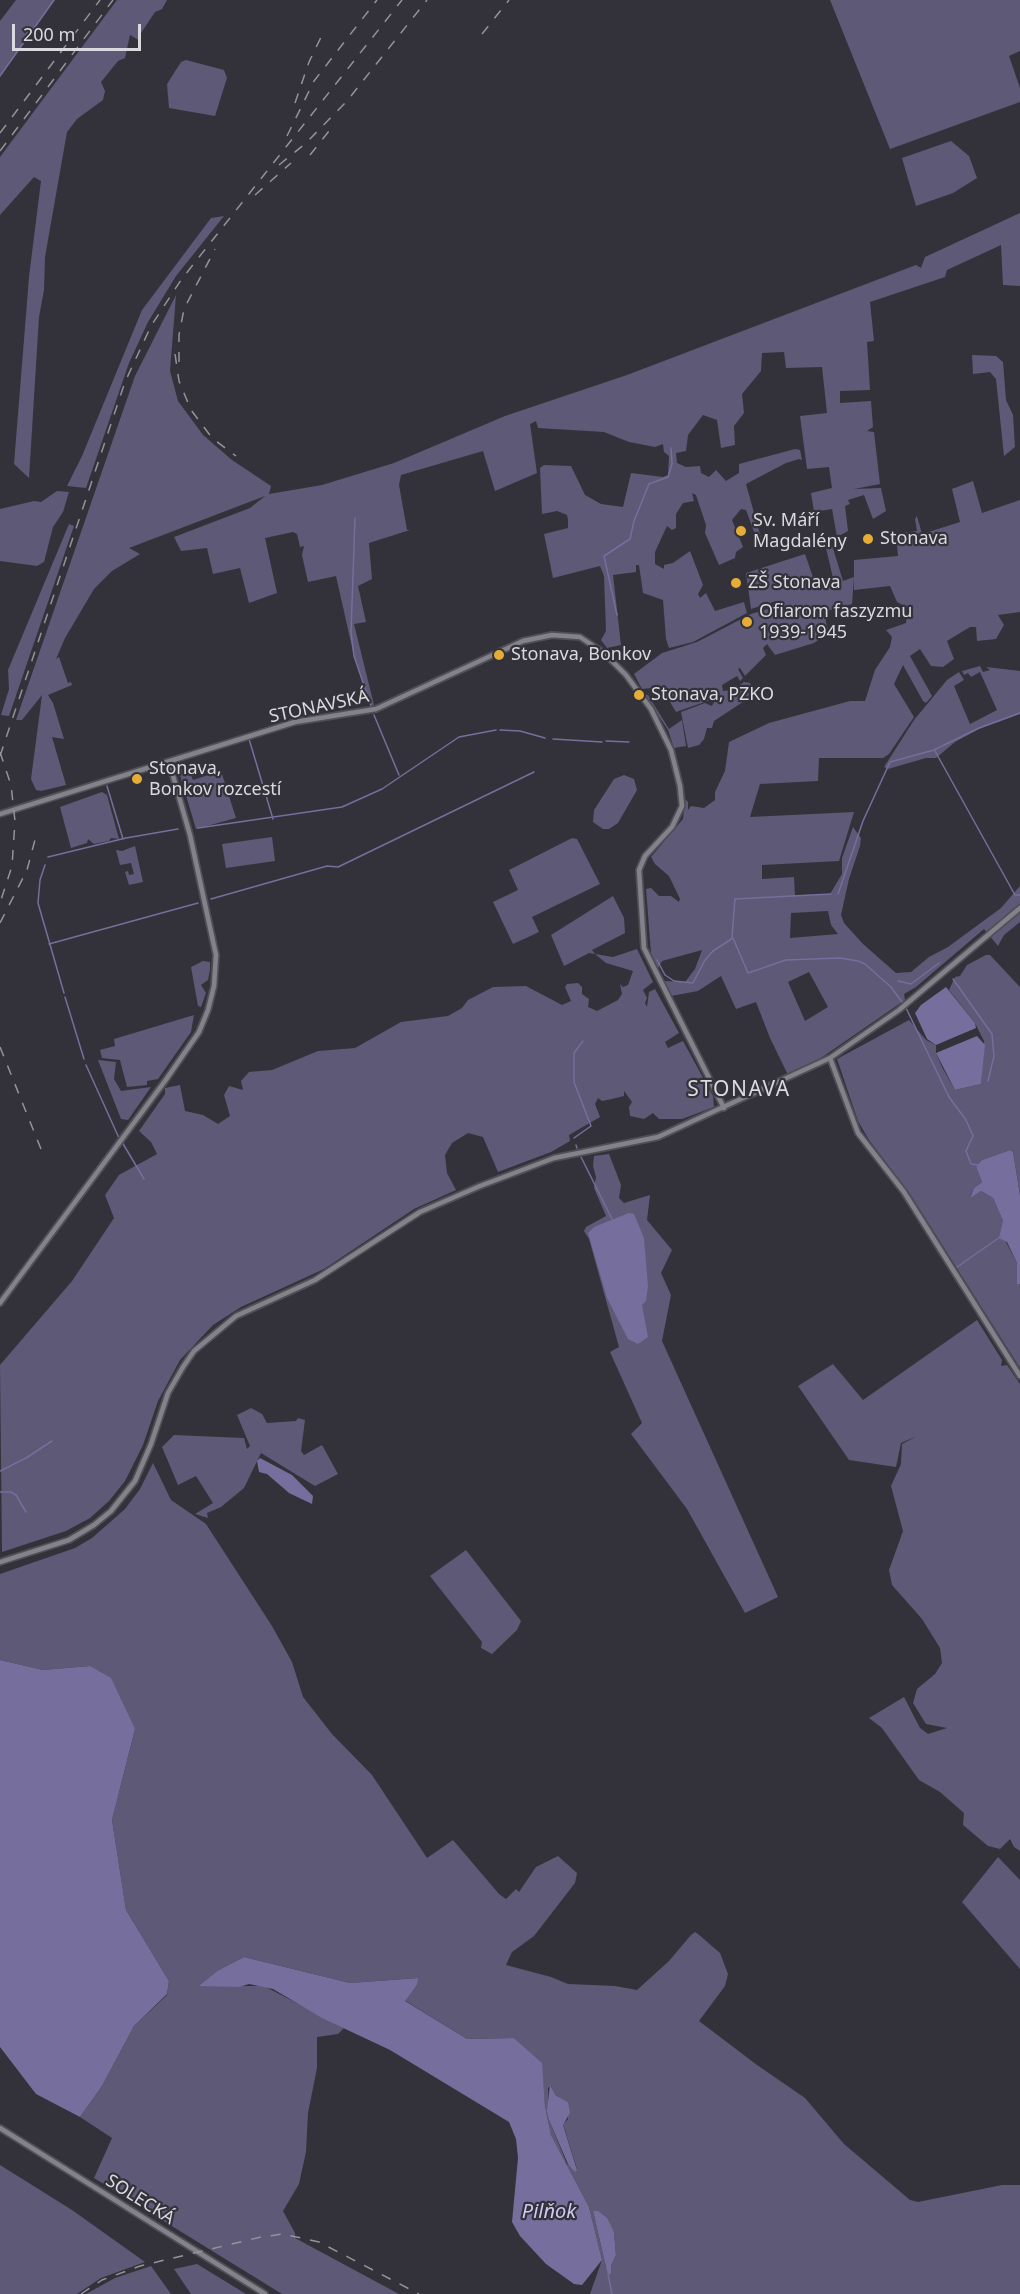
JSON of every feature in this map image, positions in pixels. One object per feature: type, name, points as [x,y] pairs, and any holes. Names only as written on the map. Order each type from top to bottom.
[{"type":"street","name":"STONAVSKÁ","points":[[0,814],[295,722],[376,709],[518,643],[539,636],[568,635],[580,638],[604,653],[626,675],[651,709],[671,750],[680,786],[682,806],[679,817],[645,856],[639,870],[646,955],[724,1108]]},
{"type":"street","points":[[0,1304],[199,1032],[214,986],[216,955],[205,900],[190,835],[169,762]]},
{"type":"street","points":[[0,1562],[54,1545],[82,1533],[111,1511],[135,1481],[168,1393],[183,1367],[194,1351],[236,1316],[315,1280],[420,1212],[480,1186],[555,1158],[658,1137],[830,1058],[899,1010],[1020,908]]},
{"type":"street","points":[[830,1058],[858,1133],[904,1192],[1020,1376]]},
{"type":"street","name":"SOLECKÁ","points":[[0,2128],[265,2294]]},
{"type":"shaded area","points":[[16,0],[55,0],[0,76],[0,21]]},
{"type":"shaded area","points":[[117,0],[167,0],[162,9],[155,12],[139,36],[140,41],[130,35],[125,58],[118,61],[101,82],[105,91],[103,100],[77,119],[67,132],[45,257],[29,478],[14,464],[29,277],[41,181],[34,177],[0,215],[0,157]]},
{"type":"shaded area","points":[[830,0],[1020,0],[1020,51],[1009,56],[1020,88],[1020,102],[890,149]]},
{"type":"shaded area","points":[[186,60],[224,70],[227,78],[215,116],[169,108],[167,84],[181,62]]},
{"type":"shaded area","points":[[951,141],[969,156],[977,178],[953,193],[916,206],[902,158]]},
{"type":"shaded area","points":[[1020,213],[1020,286],[1003,285],[1001,245],[947,270],[945,277],[870,302],[874,341],[867,342],[870,390],[840,391],[840,403],[871,401],[873,427],[867,431],[874,432],[880,484],[854,489],[881,488],[886,511],[873,519],[864,495],[848,500],[850,504],[845,506],[848,531],[837,537],[832,509],[814,512],[811,493],[832,488],[829,467],[807,469],[800,416],[827,413],[822,367],[786,368],[784,352],[762,353],[761,371],[742,394],[744,413],[734,426],[735,445],[721,448],[717,420],[703,415],[688,435],[686,451],[676,453],[677,463],[686,467],[700,466],[701,473],[709,477],[716,470],[726,481],[739,473],[739,464],[795,449],[800,450],[802,460],[786,463],[746,484],[763,545],[759,546],[746,510],[741,509],[732,520],[743,547],[736,552],[735,558],[719,565],[705,533],[706,525],[696,495],[692,493],[694,501],[683,503],[676,514],[676,528],[672,530],[667,526],[655,552],[655,564],[664,569],[664,565],[673,563],[690,551],[703,585],[698,594],[700,598],[706,593],[715,611],[744,602],[747,613],[693,642],[669,648],[666,639],[663,600],[643,593],[639,565],[636,565],[636,572],[613,575],[621,645],[607,648],[601,640],[606,631],[604,576],[600,566],[553,578],[544,534],[568,528],[568,520],[567,515],[557,511],[542,514],[540,468],[544,465],[571,466],[585,495],[601,504],[623,507],[631,473],[663,477],[668,475],[669,456],[664,452],[663,444],[655,447],[629,442],[604,432],[538,428],[536,421],[530,424],[537,473],[495,491],[483,451],[401,475],[399,485],[407,530],[410,530],[369,543],[372,579],[358,586],[366,622],[354,624],[374,705],[371,705],[354,656],[336,576],[308,582],[302,555],[304,546],[300,547],[297,534],[293,532],[265,538],[277,593],[249,603],[240,568],[213,574],[207,548],[181,551],[174,537],[250,508],[265,496],[129,548],[140,554],[112,571],[94,589],[65,638],[56,659],[59,657],[68,683],[71,682],[72,685],[48,695],[53,703],[64,739],[52,737],[66,785],[41,791],[36,790],[31,779],[42,695],[22,720],[16,720],[135,376],[176,295],[170,371],[178,401],[203,435],[232,460],[271,486],[269,494],[322,485],[394,463],[505,416],[627,375],[916,265],[921,268],[925,257]]},
{"type":"shaded area","points":[[224,216],[176,276],[148,322],[129,363],[86,488],[67,486],[82,456],[142,310],[211,218]]},
{"type":"shaded area","points":[[972,355],[996,356],[1003,362],[1006,400],[1013,415],[1015,447],[1004,456],[996,379],[990,372],[973,374]]},
{"type":"shaded area","points":[[973,481],[982,513],[1020,500],[1020,612],[998,615],[1004,625],[996,639],[977,641],[976,627],[970,627],[947,641],[954,659],[943,667],[931,666],[920,649],[910,656],[932,696],[926,703],[923,701],[903,665],[894,684],[914,717],[889,754],[883,758],[819,758],[818,781],[760,784],[750,817],[854,812],[839,861],[762,865],[762,879],[794,877],[795,896],[830,894],[842,874],[842,858],[853,827],[861,838],[860,846],[849,879],[841,915],[844,923],[863,944],[896,973],[911,972],[929,957],[948,947],[1001,908],[1020,886],[1020,922],[1004,935],[998,946],[984,929],[916,987],[904,994],[905,1000],[818,1060],[788,1075],[756,1002],[736,1009],[721,976],[698,991],[671,996],[664,981],[685,982],[695,969],[702,950],[662,961],[657,970],[651,953],[646,889],[651,888],[659,896],[671,896],[679,902],[680,899],[669,876],[655,864],[651,857],[683,819],[685,799],[688,802],[688,810],[691,806],[704,808],[715,800],[715,792],[725,771],[729,742],[769,723],[850,701],[865,701],[875,670],[890,647],[892,637],[886,630],[906,623],[908,608],[897,602],[890,586],[854,590],[854,560],[898,556],[896,534],[917,531],[915,519],[917,516],[922,534],[960,522],[952,489]],"holes":[[[828,911],[831,925],[838,934],[790,938],[791,913]],[[809,972],[828,1007],[805,1021],[788,982]]]},
{"type":"shaded area","points":[[57,491],[69,492],[63,512],[53,527],[44,562],[37,566],[0,561],[0,509],[34,501],[41,502]]},
{"type":"shaded area","points":[[69,524],[74,526],[9,716],[1,715],[9,689],[8,670]]},
{"type":"shaded area","points":[[832,545],[843,581],[854,577],[852,604],[824,612],[827,627],[835,636],[824,636],[814,643],[775,655],[767,644],[763,648],[766,655],[745,676],[740,668],[738,669],[743,678],[740,681],[737,676],[722,685],[723,691],[732,690],[744,682],[750,683],[755,694],[714,721],[712,728],[707,728],[704,739],[699,745],[688,748],[681,712],[705,703],[712,706],[716,698],[676,712],[661,687],[642,689],[634,674],[662,653],[697,642],[751,614],[778,606],[776,601],[751,609],[746,573],[805,554],[815,583],[833,578],[826,548]]},
{"type":"shaded area","points":[[980,666],[983,672],[990,670],[986,667],[1020,671],[1020,714],[979,729],[955,742],[936,758],[926,758],[888,769],[884,767],[914,720],[947,680],[959,672],[964,680],[954,686],[970,724],[997,710],[980,672],[971,677],[968,673],[964,675],[962,671]]},
{"type":"shaded area","points":[[645,695],[648,695],[669,729],[682,720],[686,746],[674,748],[668,730]]},
{"type":"shaded area","points":[[188,767],[193,780],[221,771],[236,818],[196,829],[179,772],[180,769]]},
{"type":"shaded area","points":[[624,775],[634,779],[637,790],[618,823],[609,829],[603,829],[593,822],[594,810],[614,779]]},
{"type":"shaded area","points":[[102,792],[107,795],[119,839],[111,838],[109,841],[94,844],[88,839],[87,843],[71,848],[60,807]]},
{"type":"shaded area","points":[[272,837],[275,861],[226,868],[222,844]]},
{"type":"shaded area","points":[[572,838],[577,839],[600,884],[532,917],[539,932],[513,944],[493,902],[518,890],[509,870]]},
{"type":"shaded area","points":[[135,846],[143,882],[129,885],[125,872],[128,871],[129,875],[134,874],[131,863],[120,865],[116,850],[122,851]]},
{"type":"shaded area","points":[[613,896],[624,918],[625,933],[592,950],[595,954],[589,953],[564,966],[551,935]]},
{"type":"shaded area","points":[[637,949],[653,982],[643,990],[647,998],[645,1003],[647,1007],[649,992],[655,989],[679,1033],[665,1042],[668,1048],[683,1041],[713,1096],[714,1107],[682,1119],[659,1119],[653,1113],[644,1119],[630,1116],[629,1107],[632,1102],[624,1091],[624,1096],[602,1101],[598,1098],[595,1104],[600,1117],[569,1135],[570,1141],[551,1152],[498,1172],[483,1137],[468,1133],[452,1143],[445,1155],[447,1173],[456,1190],[414,1209],[324,1269],[241,1307],[213,1325],[180,1360],[158,1401],[143,1445],[125,1481],[109,1501],[90,1518],[66,1531],[2,1552],[0,1365],[72,1281],[114,1218],[105,1195],[119,1175],[157,1154],[151,1142],[139,1131],[165,1094],[165,1088],[180,1085],[185,1111],[203,1115],[218,1124],[230,1116],[224,1095],[229,1086],[243,1090],[241,1081],[249,1072],[272,1070],[318,1051],[355,1048],[401,1022],[448,1016],[462,1008],[468,1000],[493,987],[526,986],[562,1005],[571,1001],[565,987],[567,984],[578,983],[582,987],[582,994],[589,999],[588,1007],[597,1011],[618,1000],[622,994],[620,984],[623,987],[628,985],[633,971],[606,963],[595,954],[613,957]]},
{"type":"shaded area","points":[[990,955],[1020,987],[1020,1195],[1013,1152],[1010,1150],[982,1160],[978,1164],[976,1167],[982,1182],[974,1188],[970,1197],[981,1191],[993,1198],[1003,1221],[1005,1240],[1017,1263],[1017,1285],[1020,1284],[1020,1368],[910,1194],[869,1140],[858,1121],[837,1059],[909,1020],[926,1040],[936,1045],[936,1053],[955,1090],[981,1084],[984,1041],[975,1023],[949,990],[955,977],[960,976],[967,965]]},
{"type":"shaded area","points":[[203,961],[210,962],[210,970],[208,980],[201,985],[206,993],[201,1007],[198,1006],[191,967]]},
{"type":"shaded area","points":[[194,1015],[191,1032],[158,1079],[147,1081],[147,1085],[127,1087],[120,1060],[102,1058],[100,1050],[115,1046],[114,1039]]},
{"type":"shaded area","points":[[98,1060],[116,1062],[114,1079],[121,1091],[151,1087],[128,1120],[121,1119]]},
{"type":"shaded area","points":[[609,1154],[621,1185],[619,1198],[624,1203],[650,1195],[647,1220],[672,1250],[661,1273],[671,1295],[662,1341],[778,1597],[745,1613],[687,1509],[631,1434],[642,1423],[610,1352],[619,1347],[589,1239],[584,1231],[586,1227],[606,1216],[594,1188],[596,1177],[593,1166],[594,1156]]},
{"type":"shaded area","points":[[977,1320],[1002,1360],[1001,1366],[1007,1365],[1020,1384],[1020,1851],[1014,1847],[1010,1839],[1000,1849],[988,1846],[963,1825],[964,1813],[940,1792],[919,1780],[882,1728],[869,1718],[904,1697],[920,1728],[928,1734],[947,1728],[926,1724],[913,1703],[917,1689],[935,1674],[942,1663],[940,1648],[922,1619],[892,1585],[889,1570],[903,1531],[891,1486],[901,1464],[902,1444],[917,1436],[901,1443],[896,1467],[849,1460],[798,1386],[833,1364],[863,1400]]},
{"type":"shaded area","points":[[251,1408],[262,1414],[267,1423],[296,1421],[298,1418],[305,1420],[301,1451],[304,1455],[322,1445],[338,1474],[315,1486],[261,1453],[244,1488],[221,1507],[207,1513],[208,1518],[195,1514],[213,1503],[196,1476],[178,1485],[162,1447],[174,1435],[244,1438],[247,1449],[250,1446],[237,1415]]},
{"type":"shaded area","points":[[153,1463],[171,1500],[206,1524],[272,1626],[292,1662],[303,1697],[332,1734],[372,1775],[427,1858],[453,1840],[499,1894],[506,1899],[516,1889],[519,1892],[536,1867],[558,1856],[577,1873],[575,1883],[534,1936],[512,1952],[506,1965],[568,1984],[615,1986],[637,1990],[669,1961],[695,1932],[720,1953],[728,1974],[725,1986],[699,2021],[805,2098],[844,2144],[910,2200],[918,2202],[1002,2185],[1020,2185],[1020,2294],[590,2294],[602,2260],[589,2207],[551,2135],[545,2106],[541,2063],[514,2038],[467,2039],[404,2000],[417,1985],[417,1978],[350,1983],[244,1957],[217,1971],[200,1986],[264,1986],[344,2028],[338,2034],[317,2037],[317,2068],[308,2113],[306,2152],[299,2184],[283,2211],[295,2233],[295,2238],[399,2294],[282,2294],[94,2178],[112,2138],[80,2117],[102,2086],[134,2026],[167,1995],[169,1981],[126,1910],[112,1820],[135,1729],[90,1666],[43,1670],[0,1660],[0,1574],[75,1548],[92,1538],[125,1509],[140,1489]],"holes":[[[551,2085],[554,2095],[568,2102],[568,2119],[563,2124],[577,2169],[567,2164],[549,2120],[548,2088]],[[593,2211],[614,2232],[616,2255],[611,2266],[606,2267]]]},
{"type":"shaded area","points":[[466,1550],[521,1621],[517,1630],[492,1654],[481,1648],[482,1642],[430,1576]]},
{"type":"shaded area","points":[[998,1857],[1020,1880],[1020,1969],[962,1902]]},
{"type":"shaded area","points":[[0,2165],[72,2210],[145,2262],[101,2278],[77,2294],[0,2294]]},
{"type":"shaded area","points":[[197,2264],[246,2294],[191,2294],[174,2269]]},
{"type":"shaded area","points":[[151,2266],[171,2294],[86,2294],[115,2278]]},
{"type":"water","points":[[946,987],[975,1023],[976,1028],[936,1045],[927,1039],[915,1013],[921,1005]]},
{"type":"water","points":[[977,1036],[985,1045],[981,1084],[955,1090],[936,1053]]},
{"type":"water","points":[[1010,1150],[1013,1152],[1020,1195],[1020,1284],[1017,1285],[1017,1263],[1007,1242],[999,1238],[1003,1221],[993,1198],[981,1191],[970,1198],[974,1188],[982,1182],[976,1167],[978,1164],[982,1160]]},
{"type":"water","points":[[629,1213],[634,1214],[644,1238],[648,1286],[646,1301],[642,1305],[648,1337],[638,1344],[628,1339],[607,1298],[588,1233],[594,1227]]},
{"type":"water","points":[[260,1458],[292,1475],[313,1496],[312,1504],[289,1493],[267,1474],[259,1472],[257,1461]]},
{"type":"water","points":[[0,1660],[43,1670],[90,1666],[111,1678],[135,1729],[112,1820],[126,1910],[169,1981],[167,1994],[134,2026],[102,2086],[80,2117],[36,2094],[0,2047]]},
{"type":"water","name":"Pilňok","points":[[244,1957],[350,1983],[418,1978],[417,1985],[405,2001],[467,2039],[514,2038],[542,2063],[545,2106],[551,2135],[589,2207],[602,2260],[582,2285],[574,2284],[546,2264],[520,2236],[512,2222],[518,2158],[516,2139],[509,2122],[390,2050],[322,2018],[273,1989],[249,1984],[239,1987],[199,1986],[217,1971]]},
{"type":"water","points":[[550,2084],[555,2095],[568,2102],[570,2113],[563,2125],[577,2170],[575,2172],[568,2164],[549,2120],[547,2111]]},
{"type":"water","points":[[593,2211],[598,2211],[607,2218],[614,2232],[616,2255],[611,2266],[611,2274],[608,2274]]},
{"type":"waterway","points":[[0,76],[54,0]]},
{"type":"waterway","points":[[617,615],[604,556],[630,539],[634,521],[649,484],[668,477],[672,464],[671,448]]},
{"type":"waterway","points":[[355,518],[351,632],[354,656],[371,706]]},
{"type":"waterway","points":[[838,894],[863,821],[890,762],[934,750],[979,728],[1020,713]]},
{"type":"waterway","points":[[374,715],[399,775]]},
{"type":"waterway","points":[[198,828],[342,807],[382,789],[459,737],[496,730]]},
{"type":"waterway","points":[[500,730],[520,731],[545,738]]},
{"type":"waterway","points":[[249,739],[273,819]]},
{"type":"waterway","points":[[553,739],[602,742]]},
{"type":"waterway","points":[[606,741],[629,742]]},
{"type":"waterway","points":[[935,751],[1015,895],[1020,895]]},
{"type":"waterway","points":[[211,899],[327,866],[338,867],[534,772]]},
{"type":"waterway","points":[[107,786],[123,839]]},
{"type":"waterway","points":[[48,857],[126,838],[178,829]]},
{"type":"waterway","points":[[45,865],[40,880],[38,903],[64,993]]},
{"type":"waterway","points":[[732,937],[735,899],[831,894]]},
{"type":"waterway","points":[[49,944],[198,903]]},
{"type":"waterway","points":[[657,960],[665,975],[674,981],[693,983],[705,960],[713,951],[733,938],[748,973],[786,960],[840,958],[858,961],[865,964],[891,987],[902,1002]]},
{"type":"waterway","points":[[898,981],[911,984],[939,963]]},
{"type":"waterway","points":[[953,979],[992,1034],[994,1056],[988,1081]]},
{"type":"waterway","points":[[65,997],[84,1059]]},
{"type":"waterway","points":[[906,1008],[949,1097],[966,1120],[973,1136],[966,1151],[971,1164],[979,1165]]},
{"type":"waterway","points":[[574,1138],[591,1126],[574,1082],[574,1053],[583,1041]]},
{"type":"waterway","points":[[86,1065],[119,1138]]},
{"type":"waterway","points":[[122,1142],[144,1179]]},
{"type":"waterway","points":[[581,1157],[612,1219]]},
{"type":"waterway","points":[[957,1267],[1000,1237]]},
{"type":"waterway","points":[[0,1471],[52,1441]]},
{"type":"waterway","points":[[0,1492],[11,1492],[16,1495],[26,1512]]},
{"type":"waterway","points":[[608,2274],[612,2294]]},
{"type":"railway","points":[[0,133],[100,0]]},
{"type":"railway","points":[[0,151],[113,0]]},
{"type":"railway","points":[[287,136],[314,81],[377,0]]},
{"type":"railway","points":[[0,756],[125,382],[151,326],[181,280],[402,0]]},
{"type":"railway","points":[[279,165],[306,143],[347,101],[427,0]]},
{"type":"railway","points":[[482,34],[509,0]]},
{"type":"railway","points":[[295,103],[309,62],[323,33]]},
{"type":"railway","points":[[310,155],[333,126]]},
{"type":"railway","points":[[255,195],[291,163]]},
{"type":"railway","points":[[179,362],[179,335],[184,309],[215,249]]},
{"type":"railway","points":[[175,354],[179,381],[191,410],[212,438],[236,456]]},
{"type":"railway","points":[[0,752],[11,785],[15,821],[12,866],[0,903]]},
{"type":"railway","points":[[0,923],[27,870],[36,836]]},
{"type":"railway","points":[[0,1047],[43,1154]]},
{"type":"railway","points":[[81,2294],[102,2280],[140,2266],[261,2237],[283,2234],[319,2242],[419,2294]]},
{"type":"place","name":"Sv. Máří Magdalény","points":[[741,531]]},
{"type":"place","name":"Stonava","points":[[868,539]]},
{"type":"place","name":"ZŠ Stonava","points":[[736,583]]},
{"type":"place","name":"Ofiarom faszyzmu 1939-1945","points":[[747,622]]},
{"type":"place","name":"Stonava, Bonkov","points":[[499,655]]},
{"type":"place","name":"Stonava, PZKO","points":[[639,695]]},
{"type":"place","name":"Stonava, Bonkov rozcestí","points":[[137,779]]},
{"type":"district","name":"STONAVA","points":[[739,1090]]}]
